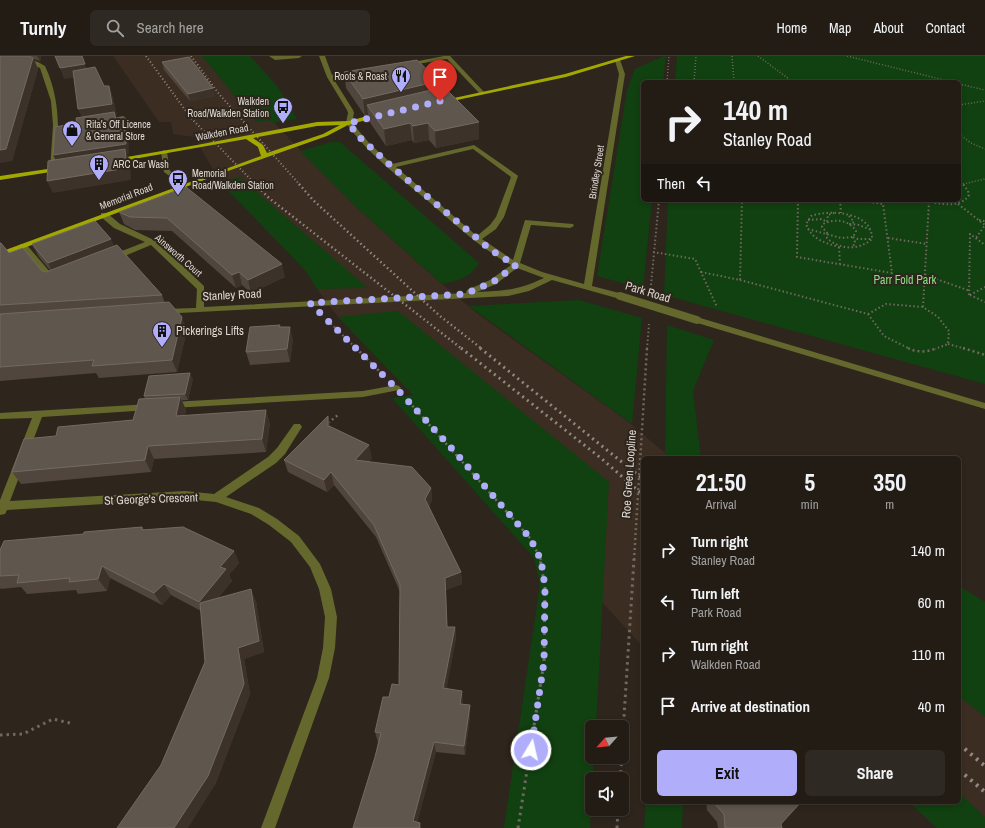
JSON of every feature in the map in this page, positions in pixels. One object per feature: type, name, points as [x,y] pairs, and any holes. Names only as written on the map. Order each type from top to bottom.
[{"type":"main road","points":[[436,102],[566,75],[631,56]]},
{"type":"main road","name":"Walkden Road","points":[[112,161],[317,124],[349,123],[385,113]]},
{"type":"main road","name":"Memorial Road","points":[[0,255],[184,185],[325,135],[349,123]]},
{"type":"main road","points":[[247,137],[261,146],[264,156]]},
{"type":"main road","points":[[0,178],[67,168]]},
{"type":"street","points":[[0,63],[27,59],[35,56]]},
{"type":"street","points":[[272,56],[275,58],[299,56]]},
{"type":"street","points":[[322,56],[330,77],[350,110],[351,113],[349,123]]},
{"type":"street","points":[[397,66],[447,56],[482,93]]},
{"type":"street","points":[[27,59],[43,67],[54,101],[55,128],[52,170]]},
{"type":"street","name":"Brindley Street","points":[[588,287],[622,74],[618,61]]},
{"type":"street","points":[[330,77],[360,72]]},
{"type":"street","points":[[93,122],[123,118]]},
{"type":"street","name":"Park Road","points":[[349,123],[357,135],[391,166],[478,239],[501,257],[516,265],[728,330],[985,406]]},
{"type":"street","points":[[55,128],[63,127]]},
{"type":"street","points":[[391,166],[474,147],[515,176],[500,217],[493,226],[478,239]]},
{"type":"street","points":[[164,152],[167,172],[184,185]]},
{"type":"street","name":"Ainsworth Court","points":[[104,215],[117,226],[151,242],[201,288],[200,309]]},
{"type":"street","points":[[516,265],[528,222],[570,226]]},
{"type":"street","points":[[102,262],[151,242]]},
{"type":"street","points":[[23,246],[53,281],[60,278]]},
{"type":"street","name":"Stanley Road","points":[[465,294],[493,282],[516,265]]},
{"type":"street","name":"Stanley Road","points":[[154,312],[465,294],[508,293],[526,289],[553,277]]},
{"type":"street","points":[[0,416],[363,394],[396,388]]},
{"type":"street","points":[[1,508],[38,414]]},
{"type":"street","points":[[216,498],[272,460],[281,451],[297,427]]},
{"type":"street","name":"St George's Crescent","points":[[1,508],[185,495],[216,498],[234,502],[255,511],[273,522],[295,539],[314,564],[325,589],[331,617],[329,648],[323,678],[268,828]]},
{"type":"path","points":[[667,80],[669,56]]},
{"type":"path","points":[[694,80],[696,56]]},
{"type":"path","points":[[732,56],[734,80]]},
{"type":"path","points":[[758,56],[790,80]]},
{"type":"path","points":[[847,56],[944,80]]},
{"type":"path","points":[[961,84],[985,90]]},
{"type":"path","points":[[961,105],[985,101]]},
{"type":"path","points":[[961,135],[985,149]]},
{"type":"path","points":[[963,184],[985,179]]},
{"type":"path","points":[[961,202],[968,198],[969,194],[968,189],[963,184]]},
{"type":"path","points":[[651,291],[653,252],[659,202]]},
{"type":"path","points":[[740,280],[742,202]]},
{"type":"path","points":[[798,202],[797,257],[892,273],[883,204],[869,202]]},
{"type":"path","points":[[840,202],[841,213]]},
{"type":"path","points":[[922,308],[929,202],[957,204],[961,202]]},
{"type":"path","points":[[957,204],[985,225],[976,238]]},
{"type":"path","points":[[827,222],[828,215],[836,212]]},
{"type":"path","points":[[836,212],[848,214],[863,221],[873,231],[872,239],[869,243],[853,247],[839,247],[822,241],[810,233],[807,228],[808,220],[812,216],[818,213],[836,212]]},
{"type":"path","points":[[848,214],[854,222],[850,224]]},
{"type":"path","points":[[808,220],[822,219],[827,222]]},
{"type":"path","points":[[839,247],[829,241],[826,237],[828,234],[822,227],[827,222],[838,220],[859,225],[873,231]]},
{"type":"path","points":[[978,220],[985,221]]},
{"type":"path","points":[[850,224],[856,231],[853,237],[855,242],[853,247]]},
{"type":"path","points":[[807,228],[841,238],[853,237],[858,239],[872,239]]},
{"type":"path","points":[[969,295],[970,234],[985,245]]},
{"type":"path","points":[[888,238],[927,244]]},
{"type":"path","points":[[839,247],[840,264]]},
{"type":"path","points":[[653,252],[695,259],[728,330]]},
{"type":"path","points":[[701,272],[740,280],[868,314],[884,336],[896,344],[911,350],[931,351],[948,344],[985,355]]},
{"type":"path","points":[[925,275],[970,291]]},
{"type":"path","points":[[969,295],[985,287]]},
{"type":"path","points":[[969,295],[985,302]]},
{"type":"path","points":[[310,303],[396,388],[454,451],[530,538],[541,560],[545,587],[544,662],[518,828]]},
{"type":"path","points":[[868,314],[886,304],[922,308],[938,317],[949,331],[948,344]]},
{"type":"path","name":"Roe Green Loopline","points":[[624,720],[649,323]]},
{"type":"path","points":[[0,735],[23,734],[53,719],[70,723]]},
{"type":"path","points":[[617,828],[618,816]]},
{"type":"shaded area","points":[[113,56],[212,56],[355,206],[435,278],[478,314],[626,420],[669,456],[641,456],[641,645],[413,395],[338,317],[305,270],[221,183],[194,137],[173,134],[171,122],[159,122]]},
{"type":"shaded area","points":[[961,694],[985,713],[985,828],[937,828],[911,804],[961,804]]},
{"type":"green space","points":[[202,56],[250,56],[278,87],[297,119],[273,123],[270,120],[256,122]]},
{"type":"green space","points":[[666,56],[663,80],[641,80],[641,202],[652,202],[643,289],[597,276],[627,90],[635,69]]},
{"type":"green space","name":"Parr Fold Park","points":[[677,56],[985,56],[985,384],[664,295],[668,202],[961,202],[961,80],[675,80]]},
{"type":"green space","points":[[331,142],[340,142],[479,263],[475,268],[463,278],[442,284],[355,206],[300,151]]},
{"type":"green space","points":[[239,177],[368,288],[317,289],[305,270],[221,183]]},
{"type":"green space","points":[[579,300],[642,318],[632,424],[469,306]]},
{"type":"green space","points":[[398,311],[609,482],[596,720],[585,720],[585,764],[594,764],[593,772],[585,772],[585,816],[591,816],[590,828],[504,828],[540,584],[534,558],[392,398],[413,395],[338,317]]},
{"type":"green space","points":[[667,325],[714,340],[693,391],[701,456],[665,455]]},
{"type":"green space","points":[[961,587],[985,602],[985,717],[961,698]]},
{"type":"green space","points":[[961,795],[985,817],[985,828],[937,828],[911,804],[961,804]]},
{"type":"green space","points":[[646,804],[683,804],[682,828],[644,828]]},
{"type":"building","points":[[0,56],[29,56],[33,58],[6,149],[0,150]]},
{"type":"building","points":[[55,56],[82,56],[85,64],[60,68]]},
{"type":"building","points":[[189,57],[213,88],[188,94],[162,62]]},
{"type":"building","points":[[417,60],[439,81],[363,99],[344,72]]},
{"type":"building","points":[[95,67],[104,86],[109,86],[112,104],[78,109],[73,71]]},
{"type":"building","points":[[444,87],[479,122],[435,131],[428,123],[413,126],[410,123],[384,129],[367,105]]},
{"type":"building","points":[[114,112],[116,119],[124,118],[126,144],[53,155],[55,127],[77,123],[76,118]]},
{"type":"building","points":[[125,149],[127,168],[47,181],[48,161]]},
{"type":"building","points":[[186,187],[282,264],[248,280],[239,272],[232,275],[167,218],[130,217],[119,212]]},
{"type":"building","points":[[95,221],[111,239],[48,263],[32,244]]},
{"type":"building","points":[[0,243],[9,253],[23,248],[42,271],[46,272],[117,245],[162,295],[0,305]]},
{"type":"building","points":[[169,302],[182,317],[172,360],[92,366],[94,360],[0,367],[0,314]]},
{"type":"building","points":[[280,325],[279,327],[290,327],[287,349],[246,352],[250,327]]},
{"type":"building","points":[[190,373],[185,394],[144,396],[149,376]]},
{"type":"building","points":[[180,397],[176,416],[266,410],[262,439],[148,446],[145,460],[12,472],[24,439],[56,436],[58,427],[133,420],[139,399]]},
{"type":"building","points":[[328,416],[328,427],[329,426],[369,445],[355,460],[412,467],[431,488],[425,499],[461,572],[445,578],[447,627],[455,627],[443,688],[462,691],[460,704],[470,705],[464,746],[434,742],[413,821],[420,823],[419,828],[353,828],[381,733],[375,732],[383,697],[389,697],[392,684],[399,685],[400,585],[374,525],[331,472],[324,480],[284,460]]},
{"type":"building","points":[[142,527],[142,530],[183,527],[234,551],[220,567],[226,569],[199,602],[164,584],[154,593],[102,566],[98,579],[69,582],[70,578],[17,583],[19,575],[0,576],[0,550],[4,541]]},
{"type":"building","points":[[251,589],[259,641],[238,648],[244,684],[208,776],[174,828],[117,828],[161,765],[205,662],[200,603]]},
{"type":"building","points":[[715,804],[799,804],[781,824],[782,828],[725,828],[724,814]]},
{"type":"railway","points":[[146,56],[191,118],[256,185]]},
{"type":"railway","points":[[191,56],[219,94],[300,185]]},
{"type":"railway","points":[[299,184],[314,201],[440,316],[482,349]]},
{"type":"railway","points":[[256,185],[269,198],[462,349]]},
{"type":"railway","points":[[461,348],[602,459],[641,493]]},
{"type":"railway","points":[[480,348],[641,477]]},
{"type":"railway","points":[[961,746],[985,766]]},
{"type":"railway","points":[[961,772],[985,792]]},
{"type":"place","name":"Roots & Roast","points":[[401,93]]},
{"type":"place","name":"Walkden Road/Walkden Station","points":[[283,124]]},
{"type":"place","name":"Rita's Off Licence & General Store","points":[[72,147]]},
{"type":"place","name":"ARC Car Wash","points":[[99,181]]},
{"type":"place","name":"Memorial Road/Walkden Station","points":[[178,196]]},
{"type":"place","name":"Pickerings Lifts","points":[[162,348]]},
{"type":"route","points":[[440,101],[349,123],[357,135],[391,166],[485,245],[501,257],[516,265],[493,282],[465,294],[310,303],[396,388],[454,451],[530,538],[541,560],[545,587],[544,662],[531,750]]}]
